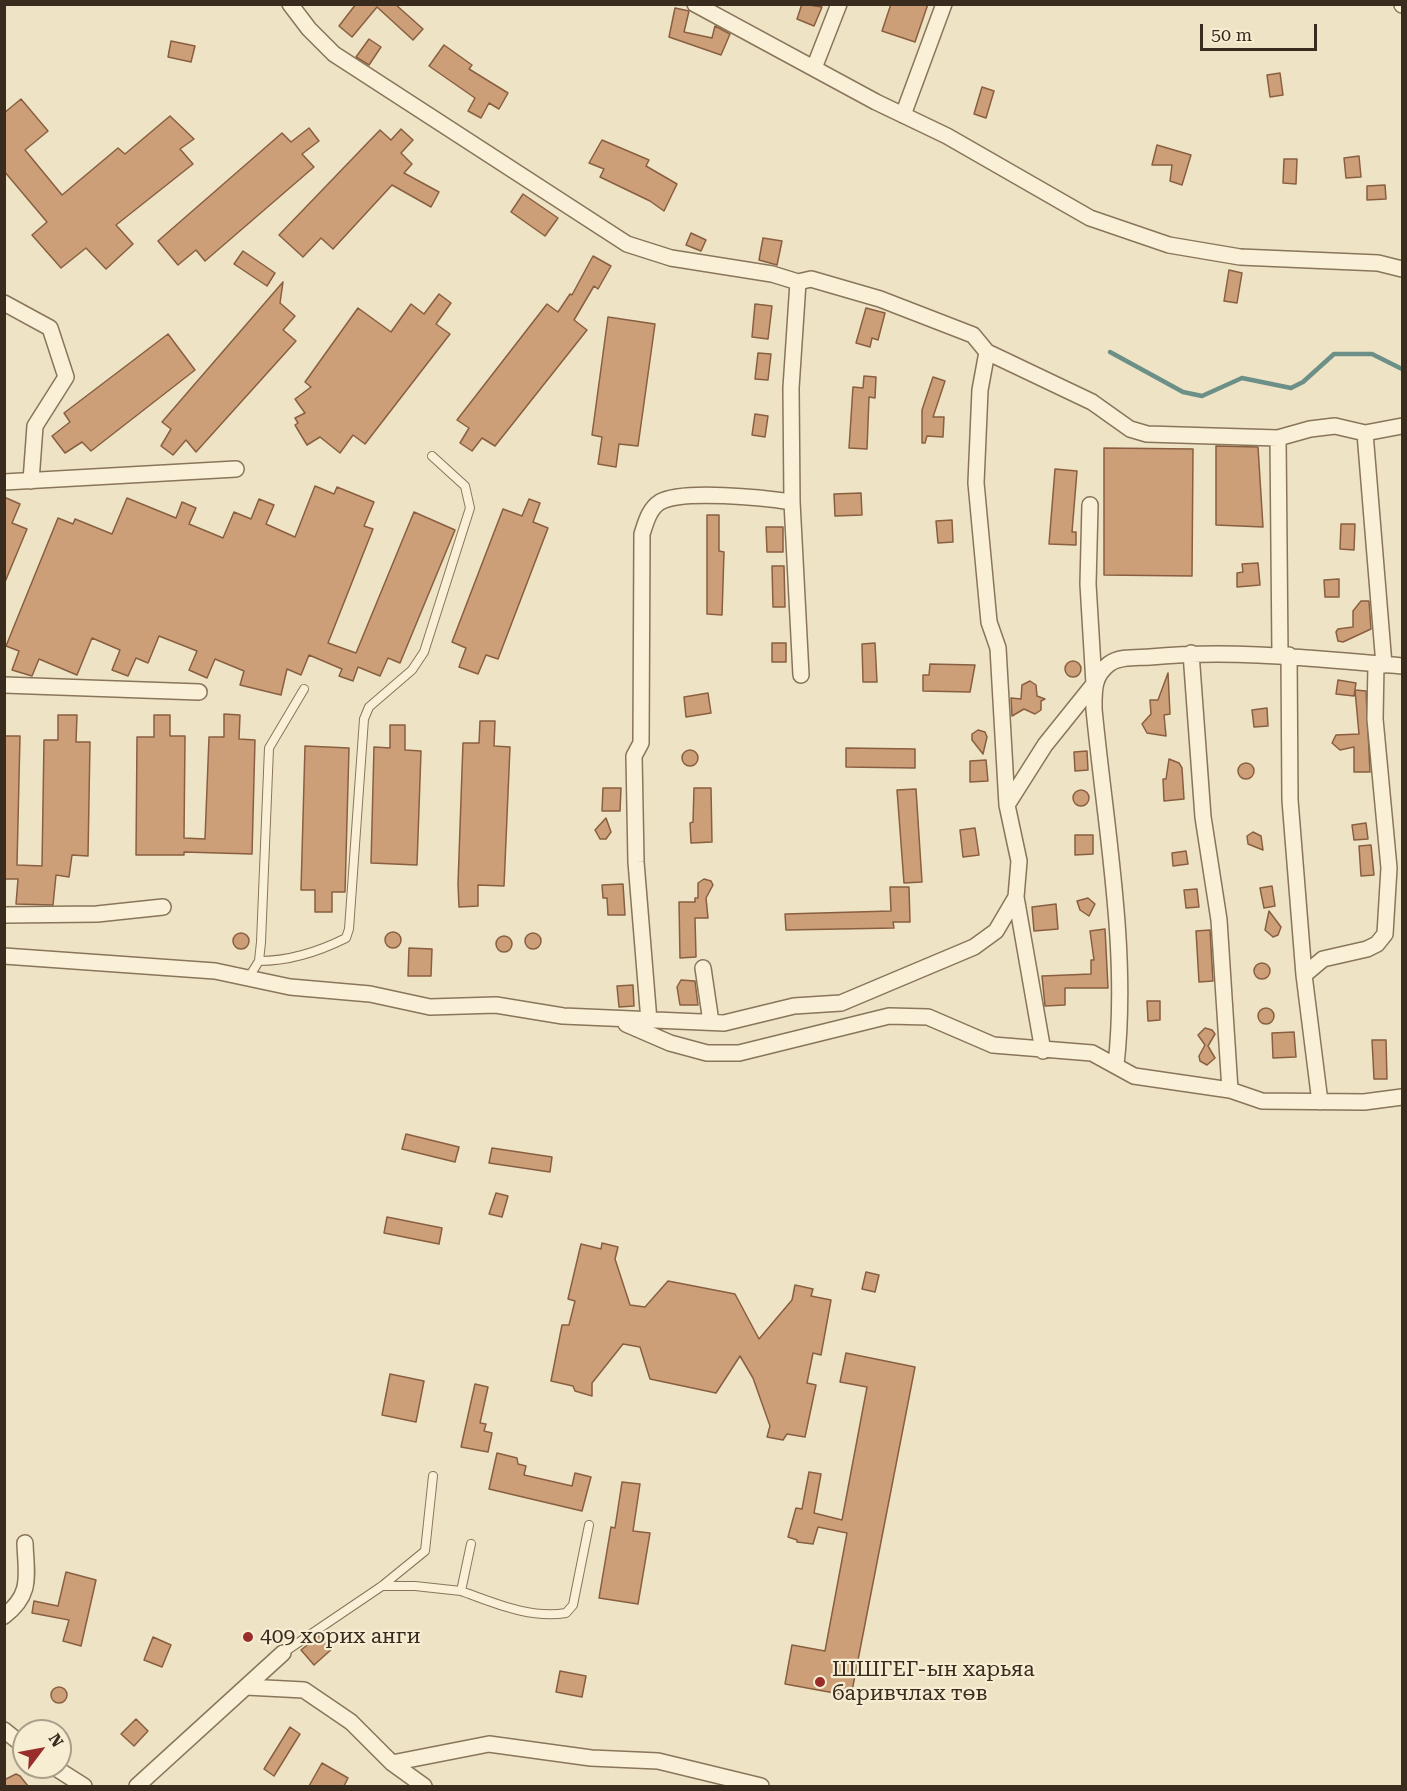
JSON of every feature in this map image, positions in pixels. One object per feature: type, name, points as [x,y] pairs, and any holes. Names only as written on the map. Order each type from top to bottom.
[{"type":"street","points":[[291,4],[309,29],[334,54],[627,244],[671,258],[772,274],[798,282],[811,279],[879,299],[973,335],[987,352],[1092,402],[1130,429],[1147,434],[1278,438],[1310,429],[1335,426],[1365,433],[1402,426]]},
{"type":"street","points":[[695,4],[903,115],[947,136],[1090,218],[1169,245],[1240,257],[1378,263],[1402,269]]},
{"type":"street","points":[[814,68],[839,4]]},
{"type":"street","points":[[903,115],[944,4]]},
{"type":"street","points":[[798,282],[791,388],[792,502],[801,675]]},
{"type":"street","points":[[4,303],[50,328],[66,377],[34,426],[32,481]]},
{"type":"street","points":[[987,352],[980,390],[976,483],[989,622],[998,648],[1007,805],[1019,861],[1016,897],[1043,1051]]},
{"type":"street","points":[[1304,975],[1323,958],[1367,949],[1377,944],[1385,934],[1389,868],[1375,719],[1380,664],[1365,433]]},
{"type":"street","points":[[1278,438],[1290,800],[1304,975],[1320,1102]]},
{"type":"street","points":[[4,482],[236,469]]},
{"type":"street","points":[[649,1021],[636,862],[634,768],[634,756],[641,743],[642,534],[648,515],[661,501],[708,496],[750,496],[792,502]]},
{"type":"street","points":[[1090,505],[1088,584],[1101,780],[1112,870],[1120,1032],[1116,1065]]},
{"type":"street","points":[[1007,805],[1045,745],[1109,664],[1118,660],[1191,653],[1285,655],[1402,666]]},
{"type":"street","points":[[1191,653],[1203,817],[1220,932],[1230,1090]]},
{"type":"street","points":[[4,685],[199,692]]},
{"type":"street","points":[[4,956],[215,971],[290,987],[370,994],[430,1007],[496,1005],[563,1016],[724,1023],[794,1006],[841,1003],[879,989],[974,948],[996,931],[1016,897]]},
{"type":"street","points":[[4,915],[97,914],[163,907]]},
{"type":"street","points":[[703,968],[711,1022]]},
{"type":"street","points":[[616,1020],[670,1043],[707,1053],[739,1053],[889,1016],[928,1017],[993,1045],[1043,1051],[1092,1053],[1134,1076],[1230,1090],[1262,1101],[1364,1102],[1402,1097]]},
{"type":"street","points":[[4,1616],[12,1610],[27,1589],[25,1543]]},
{"type":"street","points":[[137,1786],[283,1653]]},
{"type":"street","points":[[246,1686],[304,1690],[351,1722],[392,1763],[424,1786]]},
{"type":"street","points":[[392,1763],[489,1744],[591,1758],[658,1761],[761,1786]]},
{"type":"lane","points":[[259,961],[284,961],[322,950],[346,938],[349,929],[363,719],[369,707],[412,670],[424,652],[470,508],[465,486],[432,456]]},
{"type":"lane","points":[[249,977],[259,961],[268,748],[304,689]]},
{"type":"lane","points":[[283,1653],[382,1586],[425,1551],[433,1476]]},
{"type":"lane","points":[[382,1586],[415,1586],[461,1591],[514,1610],[550,1616],[566,1613],[573,1605],[589,1525]]},
{"type":"lane","points":[[461,1591],[471,1544]]},
{"type":"building","points":[[356,4],[395,4],[423,29],[413,40],[377,7],[352,37],[339,26]]},
{"type":"building","points":[[802,4],[822,7],[814,26],[797,19]]},
{"type":"building","points":[[891,4],[928,4],[915,42],[882,31]]},
{"type":"building","points":[[675,8],[689,11],[684,32],[712,38],[715,26],[730,34],[721,55],[669,37]]},
{"type":"building","points":[[369,39],[381,47],[369,65],[356,57]]},
{"type":"building","points":[[171,41],[195,46],[191,62],[168,57]]},
{"type":"building","points":[[444,45],[472,65],[469,69],[508,93],[499,109],[489,103],[481,118],[468,111],[475,98],[429,66]]},
{"type":"building","points":[[1280,73],[1283,95],[1270,97],[1267,75]]},
{"type":"building","points":[[982,87],[994,91],[986,118],[974,114]]},
{"type":"building","points":[[21,99],[48,131],[25,150],[62,195],[118,148],[125,154],[170,116],[194,139],[180,149],[193,164],[116,225],[133,244],[106,269],[86,248],[61,268],[32,235],[47,222],[4,171],[4,113]]},
{"type":"building","points":[[309,128],[319,141],[302,154],[314,167],[205,261],[196,250],[178,265],[158,241],[282,133],[291,142]]},
{"type":"building","points":[[401,129],[413,140],[401,153],[412,164],[404,173],[439,192],[431,207],[392,185],[333,249],[321,238],[303,257],[279,235],[380,130],[391,140]]},
{"type":"building","points":[[602,140],[649,160],[646,166],[677,184],[664,211],[650,201],[600,177],[604,169],[589,163]]},
{"type":"building","points":[[1157,145],[1191,155],[1182,185],[1170,181],[1172,165],[1152,165]]},
{"type":"building","points":[[1359,156],[1361,177],[1346,178],[1344,158]]},
{"type":"building","points":[[1284,159],[1297,159],[1296,184],[1283,183]]},
{"type":"building","points":[[1385,185],[1386,199],[1367,200],[1367,186]]},
{"type":"building","points":[[523,194],[558,218],[545,236],[511,212]]},
{"type":"building","points":[[691,233],[706,240],[701,251],[686,245]]},
{"type":"building","points":[[763,238],[782,241],[777,265],[759,260]]},
{"type":"building","points":[[243,251],[275,273],[267,286],[234,264]]},
{"type":"building","points":[[593,256],[611,266],[598,289],[594,286],[574,320],[587,330],[495,446],[482,438],[472,451],[460,443],[469,428],[457,420],[547,304],[558,312],[570,294],[572,295]]},
{"type":"building","points":[[1229,270],[1242,273],[1237,303],[1224,301]]},
{"type":"building","points":[[283,282],[280,303],[295,316],[283,330],[296,341],[196,452],[186,440],[173,455],[161,446],[171,429],[162,422]]},
{"type":"building","points":[[439,294],[451,303],[436,324],[450,334],[365,444],[353,435],[340,453],[320,437],[307,445],[295,425],[298,423],[295,418],[305,413],[295,399],[311,387],[305,382],[358,308],[391,332],[411,304],[424,314]]},
{"type":"building","points":[[755,304],[772,306],[768,339],[752,337]]},
{"type":"building","points":[[866,308],[885,313],[878,340],[872,338],[870,347],[856,343]]},
{"type":"building","points":[[608,317],[655,324],[638,446],[619,444],[616,467],[598,464],[602,437],[592,435]]},
{"type":"building","points":[[168,334],[195,370],[91,451],[82,442],[65,453],[52,436],[70,422],[64,413]]},
{"type":"building","points":[[758,353],[771,354],[768,380],[755,379]]},
{"type":"building","points":[[864,376],[876,377],[875,398],[869,397],[867,449],[849,448],[853,387],[863,388]]},
{"type":"building","points":[[933,377],[945,381],[933,417],[944,417],[943,437],[927,436],[925,443],[922,443],[922,410]]},
{"type":"building","points":[[755,414],[768,416],[765,437],[752,435]]},
{"type":"building","points":[[1216,446],[1258,447],[1263,527],[1216,525]]},
{"type":"building","points":[[1104,448],[1193,449],[1192,576],[1104,575]]},
{"type":"building","points":[[1055,469],[1077,471],[1072,532],[1076,532],[1076,545],[1049,544]]},
{"type":"building","points":[[315,486],[334,494],[337,487],[374,502],[364,526],[373,529],[328,643],[356,653],[414,512],[455,530],[400,663],[388,658],[380,676],[358,667],[353,681],[339,676],[342,669],[309,655],[301,675],[287,669],[281,695],[240,685],[244,671],[215,659],[207,678],[189,670],[197,651],[159,636],[148,663],[136,658],[128,676],[112,670],[120,650],[92,638],[77,675],[39,659],[32,676],[12,670],[19,651],[6,646],[58,518],[73,524],[75,519],[112,534],[127,498],[176,518],[182,502],[196,508],[189,524],[223,538],[234,512],[251,519],[259,499],[274,505],[266,524],[295,537]]},
{"type":"building","points":[[861,493],[862,515],[835,516],[834,494]]},
{"type":"building","points":[[4,497],[20,504],[12,523],[27,529],[5,582]]},
{"type":"building","points":[[529,499],[540,503],[533,522],[548,528],[498,659],[486,655],[478,674],[459,667],[466,648],[452,642],[503,509],[522,516]]},
{"type":"building","points":[[707,515],[719,515],[719,551],[724,552],[722,615],[707,614]]},
{"type":"building","points":[[952,520],[953,542],[938,543],[936,521]]},
{"type":"building","points":[[1341,524],[1355,524],[1354,550],[1340,549]]},
{"type":"building","points":[[766,527],[783,527],[783,552],[767,552]]},
{"type":"building","points":[[1258,563],[1260,585],[1237,587],[1237,573],[1243,572],[1242,564]]},
{"type":"building","points":[[772,566],[784,566],[785,607],[773,607]]},
{"type":"building","points":[[1339,579],[1339,597],[1325,597],[1324,580]]},
{"type":"building","points":[[1361,601],[1369,601],[1371,629],[1343,642],[1338,641],[1336,632],[1338,629],[1353,627],[1353,611]]},
{"type":"building","points":[[772,643],[786,643],[786,662],[772,662]]},
{"type":"building","points":[[875,643],[877,682],[863,682],[862,644]]},
{"type":"building","points":[[1073,661],[1079,663],[1081,669],[1079,675],[1073,677],[1067,675],[1065,669],[1067,663]]},
{"type":"building","points":[[930,664],[975,665],[970,692],[923,691],[923,675],[929,675]]},
{"type":"building","points":[[1168,673],[1170,714],[1164,715],[1166,736],[1147,733],[1142,724],[1151,714],[1150,700],[1158,700]]},
{"type":"building","points":[[1338,680],[1356,683],[1354,696],[1336,694]]},
{"type":"building","points":[[1030,681],[1036,685],[1037,696],[1045,699],[1041,701],[1041,710],[1035,714],[1024,709],[1012,716],[1011,698],[1021,699],[1022,685]]},
{"type":"building","points":[[1355,690],[1366,691],[1370,772],[1354,772],[1354,747],[1340,750],[1332,743],[1336,735],[1359,734]]},
{"type":"building","points":[[708,693],[711,713],[686,717],[684,697]]},
{"type":"building","points":[[1267,708],[1268,726],[1254,727],[1252,710]]},
{"type":"building","points":[[224,714],[240,715],[239,739],[255,740],[252,854],[184,852],[184,855],[136,855],[137,737],[154,737],[154,715],[170,715],[170,736],[185,736],[184,838],[205,839],[209,737],[224,737]]},
{"type":"building","points":[[58,715],[77,715],[76,742],[90,742],[88,856],[72,855],[69,877],[56,875],[53,905],[16,904],[18,879],[4,879],[4,736],[20,736],[17,865],[42,866],[44,740],[58,740]]},
{"type":"building","points":[[480,721],[495,721],[494,746],[510,747],[504,886],[478,885],[478,906],[459,907],[463,743],[479,743]]},
{"type":"building","points":[[390,725],[405,725],[405,750],[421,751],[417,865],[371,863],[374,747],[390,748]]},
{"type":"building","points":[[978,730],[985,732],[987,737],[983,754],[972,740],[972,734]]},
{"type":"building","points":[[305,746],[349,748],[345,892],[332,892],[332,912],[315,912],[315,890],[301,890]]},
{"type":"building","points":[[846,748],[915,749],[915,768],[846,767]]},
{"type":"building","points":[[690,750],[696,752],[698,758],[696,764],[690,766],[684,764],[682,758],[684,752]]},
{"type":"building","points":[[1087,751],[1088,770],[1075,771],[1074,752]]},
{"type":"building","points":[[1169,759],[1179,763],[1182,768],[1184,799],[1164,801],[1163,779],[1166,779]]},
{"type":"building","points":[[986,760],[988,781],[970,782],[970,761]]},
{"type":"building","points":[[1246,763],[1252,765],[1254,771],[1252,777],[1246,779],[1240,777],[1238,771],[1240,765]]},
{"type":"building","points":[[603,788],[621,788],[620,811],[602,811]]},
{"type":"building","points":[[694,788],[711,788],[712,842],[691,843],[690,823],[693,822]]},
{"type":"building","points":[[916,789],[922,882],[904,883],[897,790]]},
{"type":"building","points":[[1078,790],[1084,790],[1089,798],[1087,804],[1078,806],[1073,801],[1073,795]]},
{"type":"building","points":[[606,818],[611,832],[606,839],[600,839],[595,830]]},
{"type":"building","points":[[1366,823],[1368,839],[1354,840],[1352,825]]},
{"type":"building","points":[[975,828],[979,855],[963,857],[960,830]]},
{"type":"building","points":[[1253,832],[1261,836],[1263,850],[1248,844],[1247,836]]},
{"type":"building","points":[[1075,835],[1093,835],[1093,854],[1075,855]]},
{"type":"building","points":[[1371,845],[1374,875],[1361,876],[1359,846]]},
{"type":"building","points":[[1186,851],[1188,864],[1173,866],[1172,853]]},
{"type":"building","points":[[704,879],[711,881],[713,885],[706,898],[708,918],[695,918],[696,957],[680,958],[679,902],[695,902],[695,898],[698,898],[698,883]]},
{"type":"building","points":[[623,884],[625,915],[608,915],[607,898],[603,898],[602,885]]},
{"type":"building","points":[[1272,886],[1275,906],[1264,908],[1260,888]]},
{"type":"building","points":[[890,887],[909,887],[910,922],[893,922],[894,928],[786,930],[785,914],[891,911]]},
{"type":"building","points":[[1197,889],[1199,907],[1186,908],[1184,890]]},
{"type":"building","points":[[1088,898],[1095,904],[1089,916],[1080,910],[1077,901]]},
{"type":"building","points":[[1056,904],[1058,929],[1034,931],[1032,907]]},
{"type":"building","points":[[1269,911],[1281,927],[1278,935],[1273,937],[1265,930]]},
{"type":"building","points":[[1105,929],[1108,988],[1065,988],[1065,1005],[1045,1006],[1042,976],[1091,974],[1091,960],[1094,960],[1090,931]]},
{"type":"building","points":[[1210,930],[1213,981],[1199,982],[1196,931]]},
{"type":"building","points":[[390,932],[396,932],[401,940],[399,946],[390,948],[385,943],[385,937]]},
{"type":"building","points":[[241,933],[247,935],[249,941],[247,947],[241,949],[235,947],[233,941],[235,935]]},
{"type":"building","points":[[530,933],[536,933],[541,941],[539,947],[530,949],[525,944],[525,938]]},
{"type":"building","points":[[501,936],[507,936],[512,944],[510,950],[501,952],[496,947],[496,941]]},
{"type":"building","points":[[409,948],[432,949],[431,976],[408,976]]},
{"type":"building","points":[[1262,963],[1268,965],[1270,971],[1268,977],[1262,979],[1256,977],[1254,971],[1256,965]]},
{"type":"building","points":[[681,980],[695,981],[698,1005],[680,1005],[677,987]]},
{"type":"building","points":[[633,985],[634,1006],[619,1007],[617,986]]},
{"type":"building","points":[[1147,1001],[1160,1001],[1160,1020],[1148,1021]]},
{"type":"building","points":[[1263,1008],[1269,1008],[1274,1016],[1272,1022],[1263,1024],[1258,1019],[1258,1013]]},
{"type":"building","points":[[1205,1028],[1212,1030],[1215,1034],[1208,1046],[1215,1058],[1207,1065],[1200,1061],[1199,1056],[1205,1045],[1198,1035]]},
{"type":"building","points":[[1294,1032],[1296,1057],[1273,1058],[1272,1033]]},
{"type":"building","points":[[1372,1040],[1386,1040],[1387,1079],[1374,1079]]},
{"type":"building","points":[[406,1134],[459,1147],[455,1162],[402,1149]]},
{"type":"building","points":[[492,1148],[552,1157],[550,1172],[489,1163]]},
{"type":"building","points":[[496,1193],[508,1196],[502,1217],[489,1214]]},
{"type":"building","points":[[387,1217],[442,1228],[439,1244],[384,1233]]},
{"type":"building","points":[[602,1243],[618,1247],[615,1259],[630,1305],[645,1307],[668,1281],[735,1294],[759,1339],[792,1300],[795,1285],[813,1289],[811,1296],[831,1300],[821,1355],[813,1353],[807,1383],[816,1385],[805,1437],[787,1434],[783,1440],[767,1437],[770,1426],[753,1378],[740,1356],[716,1393],[650,1379],[640,1347],[623,1344],[592,1383],[592,1396],[575,1391],[573,1386],[551,1381],[562,1325],[569,1325],[575,1301],[568,1299],[581,1244],[601,1249]]},
{"type":"building","points":[[866,1272],[879,1275],[875,1292],[862,1289]]},
{"type":"building","points":[[846,1353],[915,1367],[851,1696],[785,1684],[792,1645],[825,1651],[847,1533],[818,1527],[813,1544],[797,1542],[788,1537],[796,1508],[802,1509],[809,1472],[821,1474],[814,1513],[842,1520],[867,1387],[840,1382]]},
{"type":"building","points":[[390,1374],[424,1381],[416,1422],[382,1415]]},
{"type":"building","points":[[475,1384],[488,1387],[480,1423],[486,1424],[484,1431],[492,1433],[488,1452],[461,1447]]},
{"type":"building","points":[[497,1453],[517,1458],[518,1464],[526,1466],[524,1475],[572,1486],[575,1473],[591,1477],[582,1511],[489,1489]]},
{"type":"building","points":[[622,1482],[640,1484],[633,1531],[650,1533],[638,1604],[599,1598],[611,1527],[615,1528]]},
{"type":"building","points":[[66,1572],[96,1580],[81,1646],[63,1641],[69,1620],[32,1613],[34,1601],[58,1606]]},
{"type":"building","points":[[321,1634],[333,1648],[314,1665],[301,1650]]},
{"type":"building","points":[[153,1637],[171,1645],[162,1667],[144,1660]]},
{"type":"building","points":[[560,1671],[586,1676],[582,1697],[556,1692]]},
{"type":"building","points":[[59,1687],[65,1689],[67,1695],[65,1701],[59,1703],[53,1701],[51,1695],[53,1689]]},
{"type":"building","points":[[136,1719],[148,1731],[134,1746],[121,1734]]},
{"type":"building","points":[[290,1727],[300,1734],[274,1776],[264,1769]]},
{"type":"building","points":[[322,1763],[348,1778],[344,1786],[309,1786]]},
{"type":"building","points":[[12,1776],[12,1779],[22,1779],[28,1786],[4,1786],[4,1780]]},
{"type":"waterway","points":[[1110,352],[1183,392],[1202,396],[1242,378],[1291,388],[1303,382],[1334,354],[1372,354],[1402,369]]},
{"type":"place","name":"409 хорих анги","points":[[248,1637]]},
{"type":"place","name":"ШШГЕГ-ын харьяа баривчлах төв","points":[[820,1682]]}]
